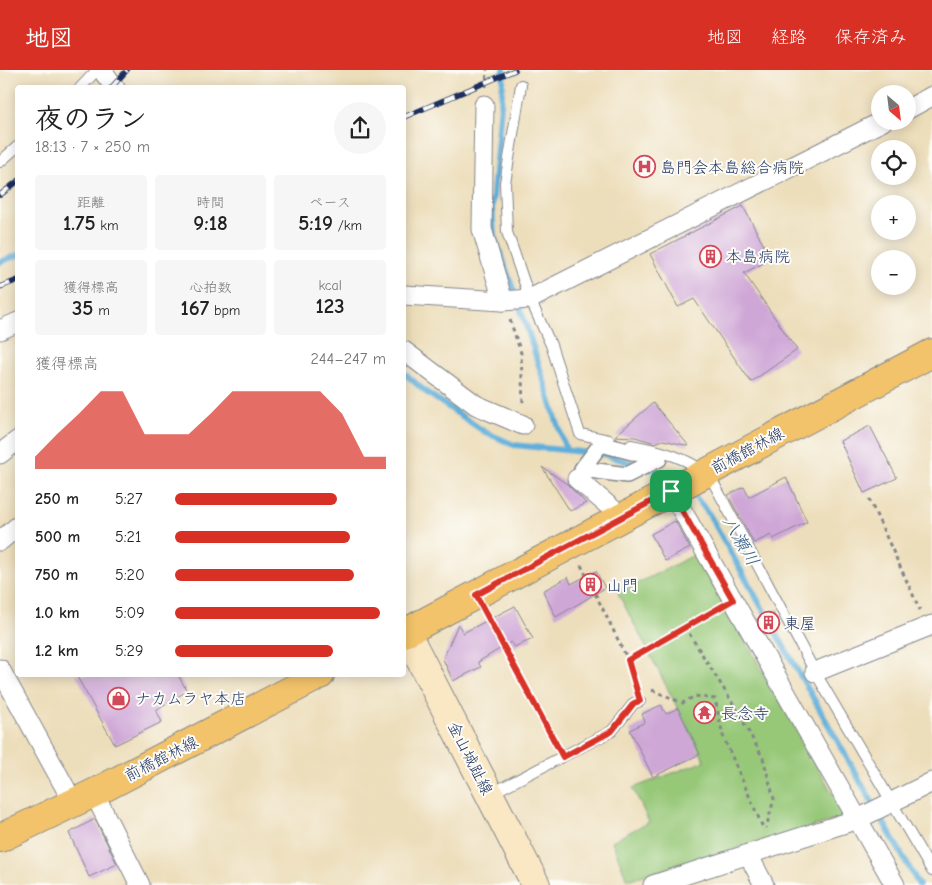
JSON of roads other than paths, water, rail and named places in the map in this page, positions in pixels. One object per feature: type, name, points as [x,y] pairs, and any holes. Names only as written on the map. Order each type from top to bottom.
[{"type":"main road","name":"前橋館林線","points":[[406,629],[476,595],[932,354]]},
{"type":"main road","name":"金山城趾線","points":[[406,634],[536,885]]},
{"type":"main road","name":"前橋館林線","points":[[0,838],[84,797],[316,677]]},
{"type":"street","points":[[96,72],[111,85]]},
{"type":"street","points":[[916,105],[932,96]]},
{"type":"street","points":[[484,105],[482,228],[503,301]]},
{"type":"street","points":[[406,295],[503,301],[527,299],[871,127]]},
{"type":"street","points":[[0,330],[15,323]]},
{"type":"street","points":[[406,352],[476,405],[523,425]]},
{"type":"street","points":[[0,454],[15,442]]},
{"type":"street","points":[[577,479],[622,517]]},
{"type":"street","points":[[685,483],[733,600],[895,885]]},
{"type":"street","points":[[0,541],[15,528]]},
{"type":"street","points":[[815,672],[930,626]]},
{"type":"street","points":[[0,669],[140,885]]},
{"type":"street","points":[[653,885],[858,820],[932,782]]},
{"type":"street","points":[[748,854],[764,885]]},
{"type":"lane","points":[[83,85],[96,72]]},
{"type":"lane","points":[[521,85],[504,183],[507,232],[527,299],[551,345],[580,434],[646,448],[688,462],[685,483],[815,672],[894,803],[932,871]]},
{"type":"lane","points":[[0,162],[15,149]]},
{"type":"lane","points":[[490,794],[612,731],[634,703],[640,701]]},
{"type":"waterway","points":[[504,70],[492,207],[494,236],[526,325],[566,450]]},
{"type":"waterway","name":"八瀬川","points":[[0,262],[15,256]]},
{"type":"waterway","name":"八瀬川","points":[[406,375],[426,392],[485,432],[514,445],[602,454],[679,478]]},
{"type":"waterway","name":"八瀬川","points":[[689,489],[709,514],[919,885]]},
{"type":"railway","points":[[114,85],[127,70]]},
{"type":"railway","points":[[406,116],[515,70]]},
{"type":"railway","points":[[0,195],[15,183]]},
{"type":"railway","points":[[0,287],[15,281]]},
{"type":"place","name":"島門会本島総合病院","points":[[644,167]]},
{"type":"place","name":"本島病院","points":[[710,256]]},
{"type":"place","name":"山門","points":[[590,585]]},
{"type":"place","name":"東屋","points":[[768,623]]},
{"type":"place","name":"ナカムラヤ本店","points":[[119,698]]},
{"type":"place","name":"長念寺","points":[[705,713]]}]
